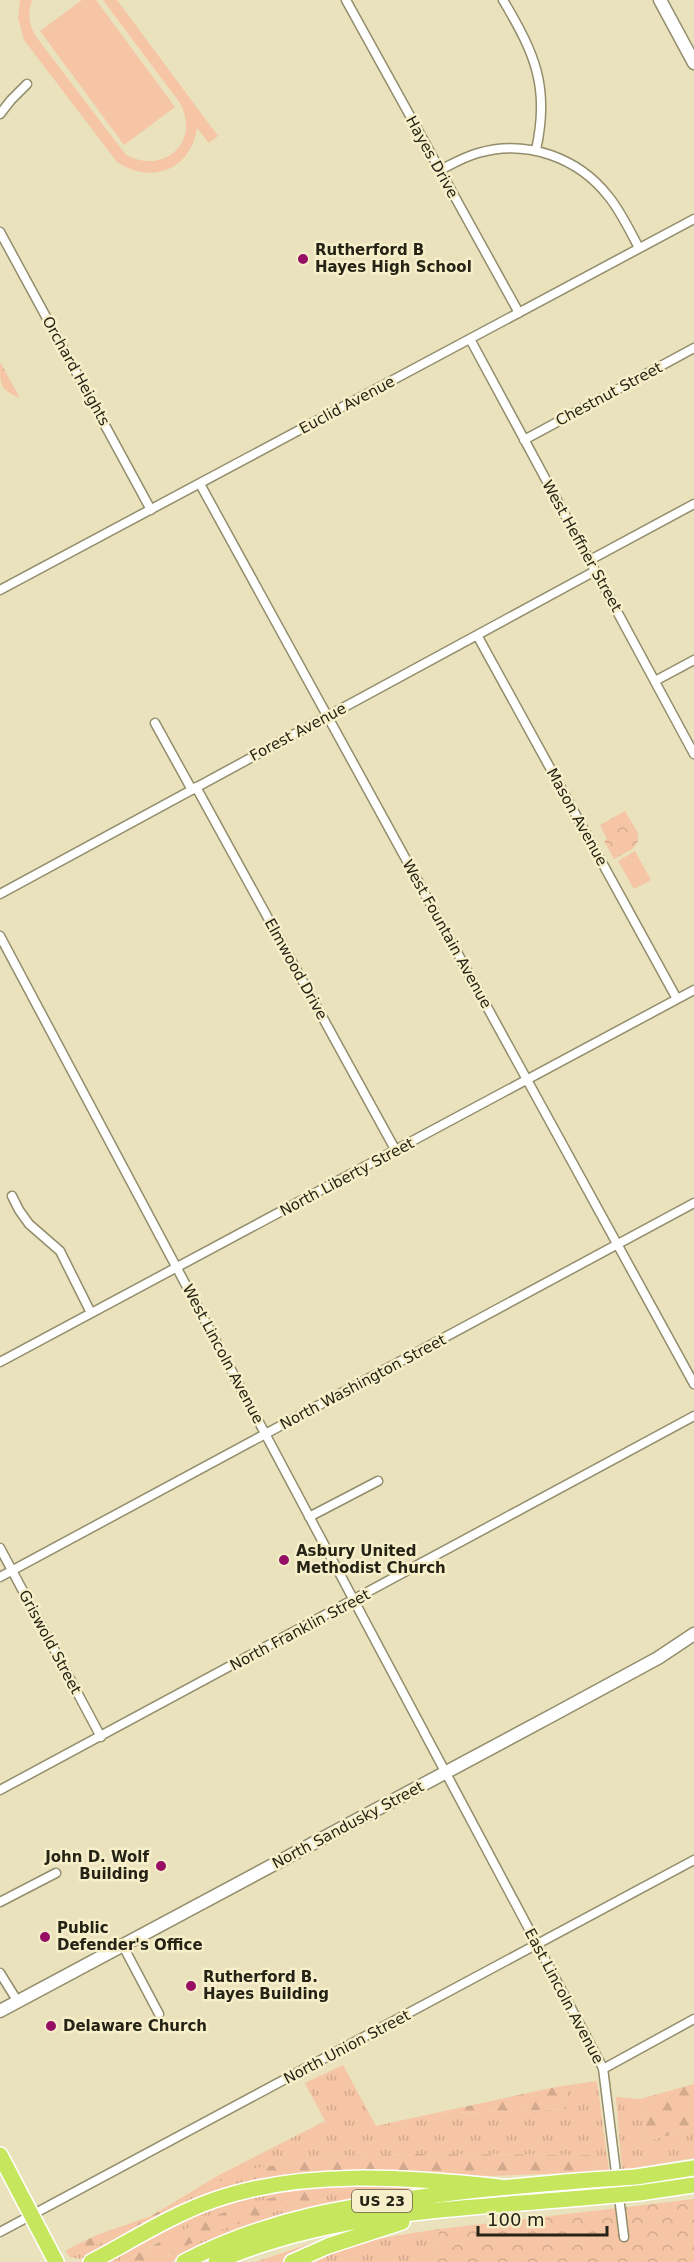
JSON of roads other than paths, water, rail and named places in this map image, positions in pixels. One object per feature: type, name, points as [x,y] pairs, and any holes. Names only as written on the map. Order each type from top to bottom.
[{"type":"highway","points":[[0,2155],[56,2262]]},
{"type":"highway","name":"US 23","points":[[184,2262],[233,2239],[329,2210],[387,2200],[500,2187],[636,2177],[694,2168]]},
{"type":"highway","points":[[91,2262],[190,2210],[228,2195],[281,2183],[341,2179],[422,2180],[500,2187]]},
{"type":"highway","name":"US 23","points":[[216,2262],[278,2239],[316,2229],[378,2218],[639,2193],[694,2185]]},
{"type":"highway","points":[[292,2262],[328,2246],[388,2226],[452,2210]]},
{"type":"street","name":"Hayes Drive","points":[[346,0],[519,313]]},
{"type":"street","points":[[502,0],[529,48],[539,80],[542,116],[536,150]]},
{"type":"street","points":[[660,0],[694,63]]},
{"type":"street","points":[[0,114],[27,84]]},
{"type":"street","points":[[440,170],[480,152],[511,148],[536,150],[570,163],[585,172],[614,203],[639,248]]},
{"type":"street","name":"Euclid Avenue","points":[[0,590],[694,219]]},
{"type":"street","name":"Orchard Heights","points":[[0,232],[152,510]]},
{"type":"street","name":"West Heffner Street","points":[[470,339],[694,753]]},
{"type":"street","name":"Chestnut Street","points":[[524,440],[694,348]]},
{"type":"street","name":"West Fountain Avenue","points":[[200,484],[694,1384]]},
{"type":"street","points":[[590,560],[694,504]]},
{"type":"street","name":"Forest Avenue","points":[[0,894],[595,571]]},
{"type":"street","name":"Mason Avenue","points":[[477,635],[677,999]]},
{"type":"street","points":[[655,681],[694,660]]},
{"type":"street","name":"Elmwood Drive","points":[[155,723],[194,788],[396,1151]]},
{"type":"street","name":"West Lincoln Avenue","points":[[0,936],[445,1773]]},
{"type":"street","name":"North Liberty Street","points":[[0,1362],[694,990]]},
{"type":"street","points":[[12,1196],[28,1224],[60,1251],[91,1313]]},
{"type":"street","name":"North Washington Street","points":[[0,1577],[694,1203]]},
{"type":"street","name":"North Franklin Street","points":[[0,1790],[694,1416]]},
{"type":"street","points":[[309,1517],[378,1480]]},
{"type":"street","name":"Griswold Street","points":[[0,1548],[101,1737]]},
{"type":"street","name":"North Sandusky Street","points":[[0,2011],[658,1658],[694,1634]]},
{"type":"street","name":"East Lincoln Avenue","points":[[445,1773],[603,2069],[624,2237]]},
{"type":"street","name":"North Union Street","points":[[0,2232],[694,1860]]},
{"type":"street","points":[[0,1902],[56,1873]]},
{"type":"street","points":[[123,1946],[159,2014]]},
{"type":"street","points":[[0,1973],[18,2002]]},
{"type":"street","points":[[603,2069],[694,2019]]},
{"type":"place","name":"Rutherford B Hayes High School","points":[[303,259]]},
{"type":"place","name":"Asbury United Methodist Church","points":[[284,1560]]},
{"type":"place","name":"John D. Wolf Building","points":[[161,1866]]},
{"type":"place","name":"Public Defender's Office","points":[[45,1937]]},
{"type":"place","name":"Rutherford B. Hayes Building","points":[[191,1986]]},
{"type":"place","name":"Delaware Church","points":[[51,2026]]}]
